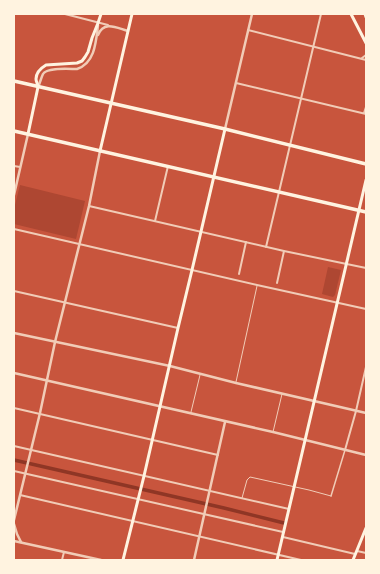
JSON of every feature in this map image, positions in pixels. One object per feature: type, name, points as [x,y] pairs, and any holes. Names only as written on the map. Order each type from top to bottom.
[{"type":"highway","points":[[14,81],[225,129],[366,164]]},
{"type":"highway","points":[[14,131],[366,212]]},
{"type":"main road","points":[[28,134],[38,86],[36,79],[38,72],[43,67],[52,64],[77,63],[82,61],[88,52],[101,14]]},
{"type":"main road","points":[[100,151],[132,14]]},
{"type":"main road","points":[[351,14],[366,43]]},
{"type":"main road","points":[[123,560],[153,440],[225,129]]},
{"type":"main road","points":[[278,560],[366,180]]},
{"type":"main road","points":[[353,560],[366,528]]},
{"type":"street","points":[[64,14],[128,31]]},
{"type":"street","points":[[225,129],[252,14]]},
{"type":"street","points":[[266,247],[321,14]]},
{"type":"street","points":[[97,38],[98,23]]},
{"type":"street","points":[[38,86],[47,71],[56,69],[77,69],[90,61],[99,31],[102,28],[110,26]]},
{"type":"street","points":[[248,30],[366,60]]},
{"type":"street","points":[[362,58],[366,55]]},
{"type":"street","points":[[236,83],[365,114],[366,107]]},
{"type":"street","points":[[14,195],[28,134]]},
{"type":"street","points":[[14,520],[40,413],[55,342],[89,206],[100,151]]},
{"type":"street","points":[[14,166],[20,167]]},
{"type":"street","points":[[155,221],[168,166]]},
{"type":"street","points":[[89,206],[266,247],[366,268]]},
{"type":"street","points":[[14,229],[366,309]]},
{"type":"street","points":[[239,274],[246,242]]},
{"type":"street","points":[[277,283],[284,251]]},
{"type":"street","points":[[14,290],[178,328]]},
{"type":"street","points":[[14,333],[170,366],[366,413]]},
{"type":"street","points":[[331,496],[356,410],[366,367]]},
{"type":"street","points":[[14,373],[273,432],[366,455]]},
{"type":"street","points":[[14,408],[218,455]]},
{"type":"street","points":[[194,560],[225,422]]},
{"type":"street","points":[[14,446],[289,509]]},
{"type":"street","points":[[14,471],[139,497],[284,532]]},
{"type":"street","points":[[20,495],[301,560]]},
{"type":"street","points":[[14,524],[21,542]]},
{"type":"street","points":[[283,537],[366,553]]},
{"type":"street","points":[[14,541],[101,560]]},
{"type":"street","points":[[62,560],[64,552]]},
{"type":"lane","points":[[236,383],[257,285]]},
{"type":"lane","points":[[190,414],[200,374]]},
{"type":"lane","points":[[273,432],[282,394]]},
{"type":"lane","points":[[242,498],[247,480],[250,477],[294,486],[331,496]]},
{"type":"shaded area","points":[[20,185],[85,201],[76,239],[14,224],[14,209]]},
{"type":"shaded area","points":[[328,267],[341,270],[335,295],[333,297],[322,294]]},
{"type":"waterway","points":[[14,460],[284,523]]}]
